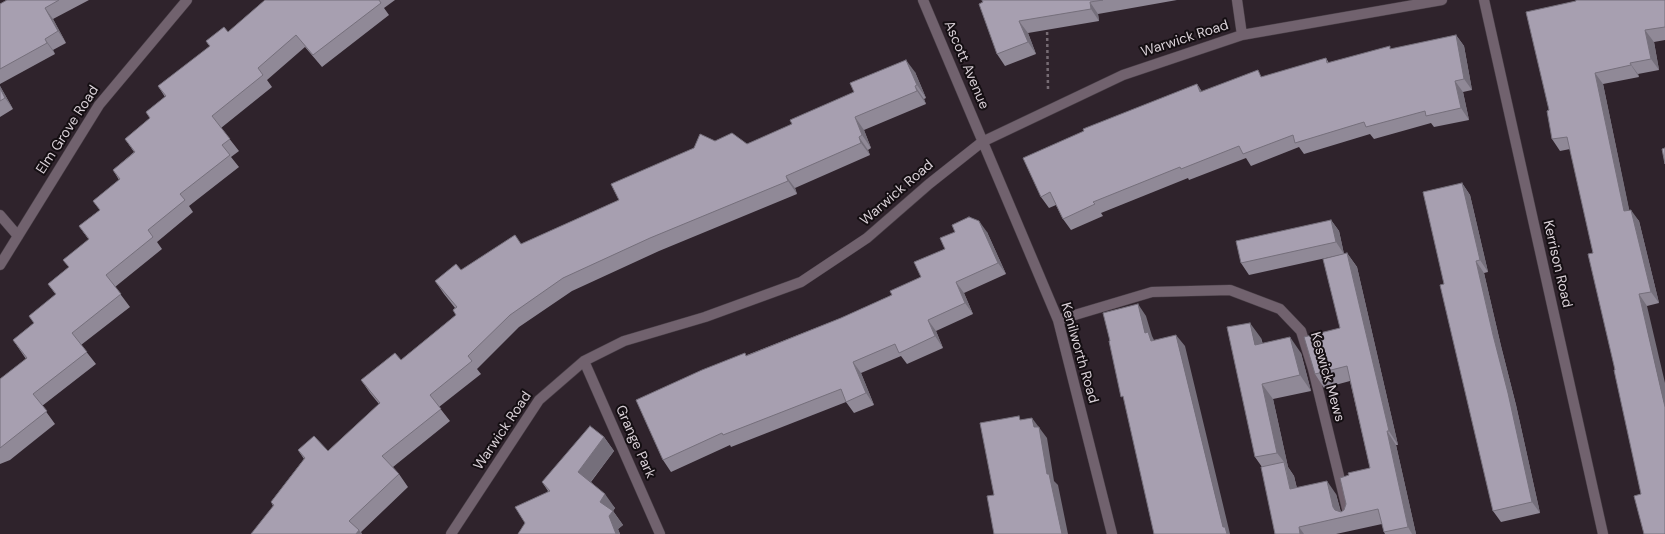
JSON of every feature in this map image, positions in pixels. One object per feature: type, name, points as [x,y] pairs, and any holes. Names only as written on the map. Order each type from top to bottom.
[{"type":"street","name":"Elm Grove Road","points":[[0,265],[99,105],[187,0]]},
{"type":"street","name":"Ascott Avenue","points":[[923,0],[982,142]]},
{"type":"street","points":[[1237,0],[1242,35]]},
{"type":"street","name":"Warwick Road","points":[[451,534],[539,400],[584,361],[624,341],[706,317],[801,282],[867,238],[929,184],[982,142],[1123,74],[1242,35],[1442,0]]},
{"type":"street","name":"Kerrison Road","points":[[1484,0],[1603,534]]},
{"type":"street","name":"Kenilworth Road","points":[[982,142],[1058,320],[1112,534]]},
{"type":"street","points":[[0,215],[18,236]]},
{"type":"street","name":"Keswick Mews","points":[[1058,320],[1152,292],[1230,290],[1280,309],[1301,332],[1313,369],[1349,519]]},
{"type":"street","name":"Grange Park","points":[[584,361],[660,534]]},
{"type":"path","points":[[1047,24],[1048,110]]},
{"type":"building","points":[[7,0],[59,0],[45,8],[58,31],[45,39],[47,43],[0,69],[0,4]]},
{"type":"building","points":[[265,0],[379,0],[381,3],[313,55],[296,35],[258,68],[263,75],[212,116],[230,139],[222,145],[230,155],[180,194],[185,200],[148,230],[153,237],[106,275],[121,294],[72,333],[87,352],[33,394],[47,411],[0,448],[0,379],[27,358],[13,340],[34,323],[29,316],[56,294],[48,284],[69,267],[63,260],[89,239],[79,226],[100,210],[93,201],[120,179],[113,170],[135,152],[125,139],[150,118],[146,112],[166,96],[158,86],[210,46],[206,41],[224,27],[228,32]]},
{"type":"building","points":[[982,0],[1103,0],[1090,2],[1091,9],[1019,21],[1028,42],[997,54],[979,4],[983,2]]},
{"type":"building","points":[[1576,0],[1665,0],[1665,27],[1645,30],[1651,59],[1630,63],[1631,65],[1595,73],[1624,211],[1631,210],[1651,292],[1639,294],[1665,407],[1665,534],[1644,534],[1634,496],[1641,494],[1615,370],[1588,254],[1593,253],[1567,137],[1552,139],[1547,111],[1549,110],[1526,12]]},
{"type":"building","points":[[1456,35],[1464,79],[1455,81],[1461,108],[1426,116],[1425,111],[1366,127],[1364,122],[1295,143],[1293,135],[1243,154],[1239,146],[1181,169],[1180,167],[1093,202],[1095,204],[1063,219],[1050,192],[1041,197],[1023,158],[1084,131],[1083,129],[1197,84],[1200,92],[1258,70],[1261,77],[1326,58],[1327,63],[1390,46],[1390,49]]},
{"type":"building","points":[[906,60],[917,85],[915,86],[917,91],[855,117],[862,135],[859,137],[861,143],[786,176],[788,181],[650,238],[563,278],[510,315],[468,356],[472,361],[430,395],[441,409],[382,456],[399,474],[349,521],[359,530],[356,534],[251,534],[274,505],[271,502],[305,458],[298,450],[314,436],[328,451],[380,403],[361,380],[395,353],[401,360],[456,315],[453,310],[457,307],[435,281],[456,264],[461,270],[515,235],[521,244],[619,200],[611,184],[694,148],[700,134],[715,141],[732,133],[747,144],[792,124],[790,120],[854,92],[850,83]]},
{"type":"building","points":[[0,88],[5,98],[0,101]]},
{"type":"building","points":[[1665,148],[1665,164],[1662,149]]},
{"type":"building","points":[[1462,183],[1480,260],[1476,261],[1508,393],[1532,502],[1493,511],[1440,285],[1444,284],[1423,192]]},
{"type":"building","points":[[969,217],[979,221],[998,263],[956,282],[965,303],[928,320],[935,336],[899,353],[895,344],[853,362],[866,393],[846,402],[841,389],[723,435],[722,433],[663,460],[636,400],[702,370],[745,353],[746,356],[841,318],[892,295],[890,291],[921,277],[914,262],[945,249],[940,238],[955,232],[952,225]]},
{"type":"building","points":[[1331,220],[1336,242],[1241,263],[1236,241]]},
{"type":"building","points":[[1347,253],[1389,431],[1387,431],[1408,527],[1384,532],[1378,509],[1299,527],[1300,534],[1275,534],[1261,467],[1284,462],[1290,489],[1327,481],[1333,507],[1335,510],[1341,512],[1344,510],[1346,504],[1340,478],[1349,475],[1348,473],[1370,468],[1347,366],[1315,374],[1304,337],[1340,328],[1323,259]]},
{"type":"building","points":[[1138,304],[1145,333],[1148,332],[1151,341],[1176,335],[1223,527],[1225,527],[1227,534],[1154,534],[1123,396],[1121,397],[1103,313]]},
{"type":"building","points":[[1250,323],[1255,345],[1290,337],[1300,375],[1262,384],[1277,453],[1255,457],[1227,327]]},
{"type":"building","points":[[1019,416],[1020,420],[1032,418],[1034,427],[1039,427],[1047,474],[1049,474],[1062,534],[994,534],[987,496],[994,495],[980,423]]},
{"type":"building","points":[[590,426],[604,437],[578,472],[605,494],[600,502],[613,511],[609,516],[616,534],[518,534],[525,523],[515,507],[550,491],[542,482]]}]
